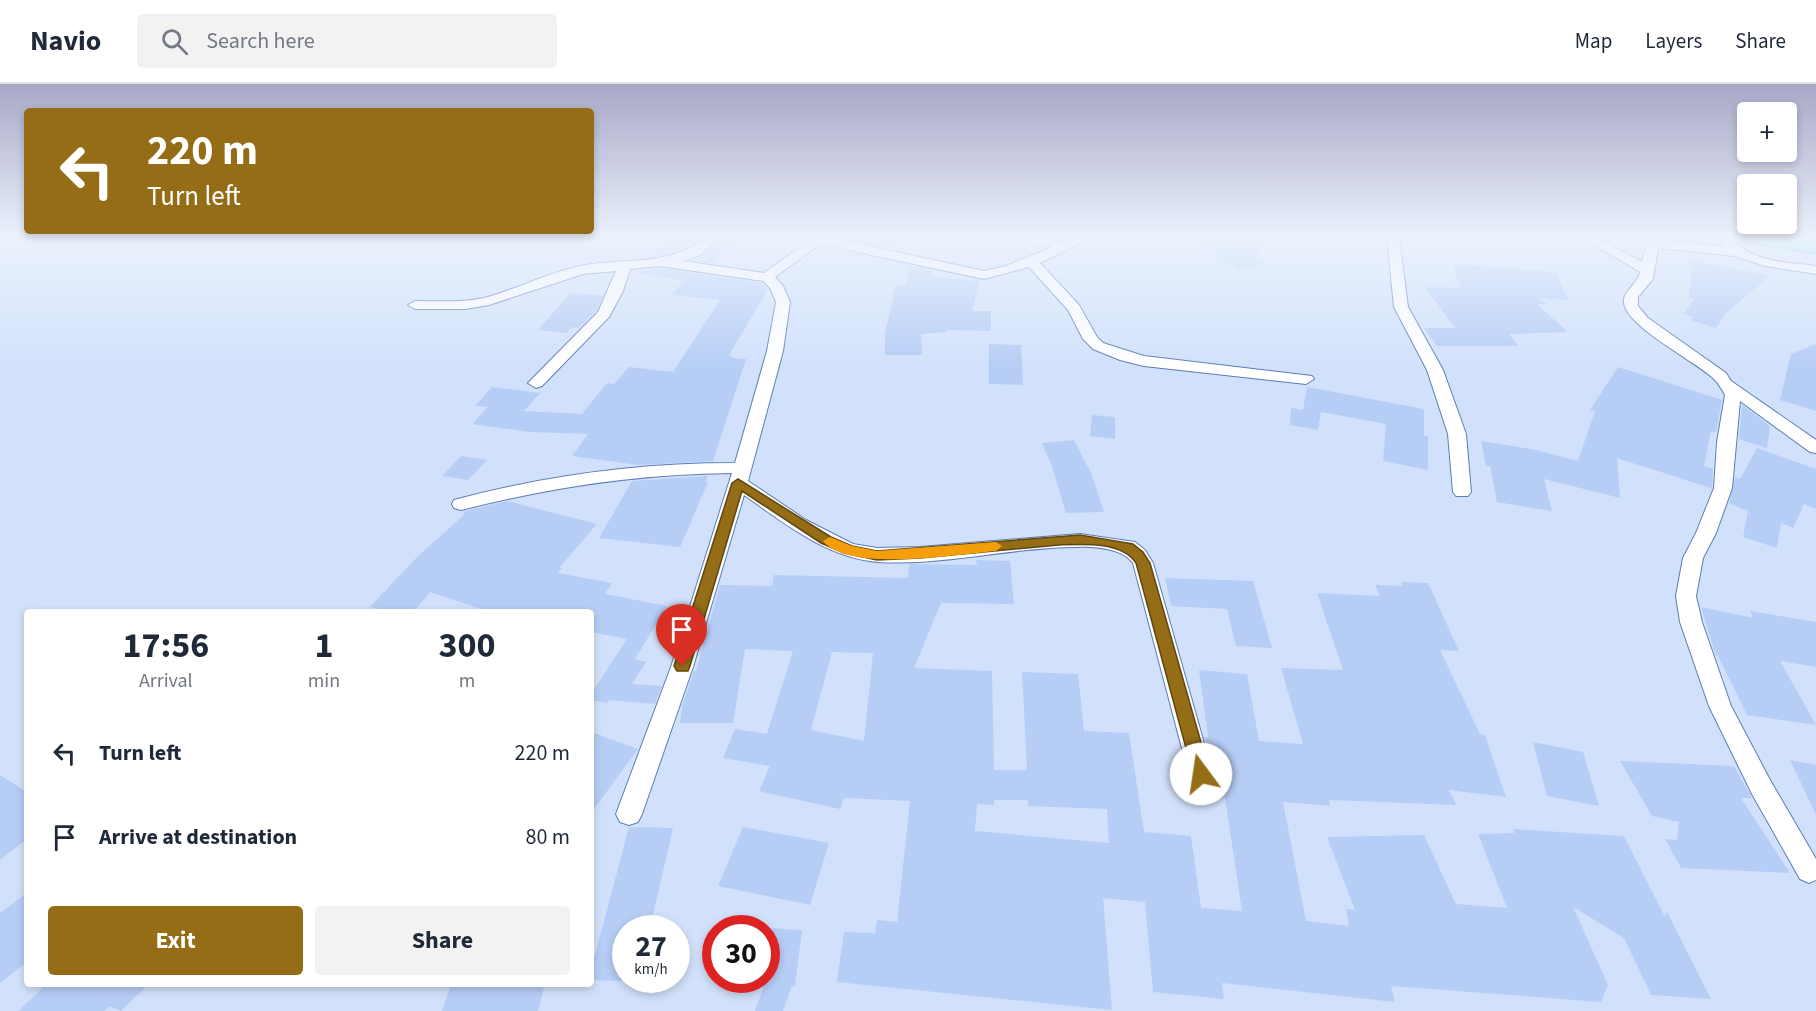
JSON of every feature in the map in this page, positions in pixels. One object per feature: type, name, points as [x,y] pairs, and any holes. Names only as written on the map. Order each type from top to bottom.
[{"type":"street","points":[[415,305],[465,305],[489,301],[551,280]]},
{"type":"street","points":[[536,384],[604,314],[620,280]]},
{"type":"street","points":[[629,814],[682,666],[775,351],[783,302],[776,286],[770,280]]},
{"type":"street","points":[[1049,280],[1074,308],[1091,339],[1102,349],[1144,361],[1306,379]]},
{"type":"street","points":[[1398,280],[1401,307],[1435,370],[1457,434],[1462,492]]},
{"type":"street","points":[[1645,280],[1631,297],[1631,307],[1643,321],[1707,365],[1728,385],[1816,448]]},
{"type":"street","points":[[1728,385],[1733,395],[1726,442],[1723,488],[1706,533],[1693,558],[1686,596],[1690,622],[1720,706],[1761,787],[1809,871]]},
{"type":"street","points":[[461,504],[531,487],[664,469],[740,475],[826,540],[848,550],[877,555],[920,554],[1080,540],[1128,547],[1138,555],[1143,563],[1201,774]]},
{"type":"building","points":[[679,280],[743,280],[762,283],[768,289],[729,355],[733,358],[746,359],[713,461],[638,465],[572,456],[588,434],[530,432],[472,424],[488,407],[475,406],[492,387],[540,393],[524,411],[582,414],[607,383],[614,384],[629,367],[673,372],[720,300],[672,295],[683,281]]},
{"type":"building","points":[[907,280],[980,281],[972,311],[991,311],[991,331],[947,330],[947,332],[921,334],[922,355],[885,355],[885,333],[896,285],[906,286]]},
{"type":"building","points":[[1458,280],[1560,280],[1568,300],[1540,298],[1547,304],[1537,304],[1568,332],[1509,334],[1518,346],[1437,346],[1424,328],[1455,328],[1425,287],[1461,288]]},
{"type":"building","points":[[1690,280],[1765,280],[1726,313],[1716,328],[1690,320],[1693,317],[1683,314],[1694,299],[1689,298]]},
{"type":"building","points":[[570,293],[603,296],[596,311],[579,328],[571,327],[567,333],[538,330]]},
{"type":"building","points":[[989,344],[1021,345],[1023,385],[989,384]]},
{"type":"building","points":[[1816,344],[1816,411],[1780,400],[1791,354]]},
{"type":"building","points":[[1618,367],[1722,400],[1716,432],[1711,431],[1704,466],[1713,469],[1712,488],[1709,495],[1711,488],[1617,458],[1620,498],[1544,479],[1552,511],[1497,502],[1490,466],[1486,466],[1481,441],[1536,450],[1578,461],[1595,411],[1590,410]]},
{"type":"building","points":[[1307,387],[1424,409],[1424,436],[1428,436],[1428,470],[1383,461],[1386,424],[1321,412],[1318,430],[1290,425],[1291,408],[1303,410]]},
{"type":"building","points":[[1742,405],[1770,426],[1767,448],[1739,439]]},
{"type":"building","points":[[1092,415],[1115,417],[1115,439],[1090,436]]},
{"type":"building","points":[[1074,440],[1092,475],[1104,512],[1066,513],[1052,466],[1042,443]]},
{"type":"building","points":[[1757,448],[1816,469],[1816,509],[1804,504],[1793,528],[1781,523],[1777,548],[1743,537],[1748,511],[1729,503],[1735,477],[1740,479]]},
{"type":"building","points":[[461,456],[487,460],[468,480],[442,476]]},
{"type":"building","points":[[708,476],[706,482],[708,482],[680,547],[599,538],[632,481]]},
{"type":"building","points":[[507,501],[597,524],[559,568],[562,568],[558,573],[612,583],[605,594],[667,606],[635,659],[646,662],[632,684],[662,686],[655,704],[594,701],[594,689],[627,639],[594,633],[594,609],[481,609],[430,592],[416,609],[370,607],[417,557],[465,514],[463,514],[465,511]]},
{"type":"building","points":[[976,560],[1010,561],[1014,604],[941,603],[914,668],[992,671],[994,770],[1027,770],[1022,672],[1078,674],[1084,731],[1129,733],[1144,832],[1191,836],[1201,908],[1242,911],[1225,798],[1207,796],[1205,786],[1212,783],[1215,774],[1205,737],[1208,737],[1199,670],[1247,674],[1259,741],[1303,744],[1281,668],[1343,670],[1317,593],[1380,596],[1375,585],[1403,586],[1401,582],[1428,583],[1459,651],[1440,650],[1480,734],[1485,735],[1506,797],[1449,790],[1456,805],[1329,800],[1330,806],[1283,802],[1306,921],[1349,926],[1346,909],[1355,910],[1327,837],[1424,835],[1456,904],[1507,908],[1478,834],[1514,833],[1514,829],[1624,836],[1665,917],[1667,912],[1711,999],[1651,995],[1624,938],[1573,907],[1608,985],[1601,1002],[1391,986],[1395,1002],[1222,983],[1224,999],[1153,992],[1145,902],[1103,898],[1112,1010],[837,982],[844,932],[875,933],[877,920],[897,922],[910,801],[844,798],[840,809],[759,791],[770,766],[723,758],[735,729],[767,734],[793,651],[745,649],[733,723],[680,723],[682,706],[694,671],[696,671],[720,585],[772,586],[774,575],[908,578],[909,564],[977,565]],"holes":[[[832,652],[873,653],[864,741],[811,730]],[[994,800],[1028,800],[1028,806],[1107,809],[1109,843],[975,831],[977,804],[994,805]]]},
{"type":"building","points":[[1165,578],[1253,581],[1272,648],[1236,646],[1227,609],[1171,606]]},
{"type":"building","points":[[1701,607],[1753,618],[1750,611],[1816,622],[1816,667],[1780,661],[1816,725],[1747,715],[1716,656]]},
{"type":"building","points":[[594,733],[638,749],[594,809]]},
{"type":"building","points":[[1533,742],[1583,752],[1599,806],[1547,796]]},
{"type":"building","points":[[1790,760],[1816,765],[1816,815]]},
{"type":"building","points":[[1620,761],[1734,766],[1752,798],[1741,798],[1790,873],[1681,868],[1665,839],[1677,840],[1679,822],[1652,816]]},
{"type":"building","points":[[0,775],[24,790],[24,841],[0,860]]},
{"type":"building","points":[[629,827],[673,828],[653,915],[612,915],[612,981],[594,980],[594,959]]},
{"type":"building","points":[[743,827],[829,843],[810,905],[718,886]]},
{"type":"building","points":[[24,895],[24,964],[0,983],[0,913]]},
{"type":"building","points":[[780,929],[802,930],[795,986],[792,986],[783,1011],[755,1011],[761,993],[780,993]]},
{"type":"building","points":[[44,987],[146,987],[121,1011],[110,1006],[104,1011],[18,1011]]},
{"type":"building","points":[[450,987],[544,987],[538,1011],[442,1011]]},
{"type":"slow traffic","points":[[830,541],[848,550],[877,555],[920,554],[996,546]]},
{"type":"route","points":[[682,666],[738,483],[826,540],[848,550],[877,555],[920,554],[1038,542],[1080,540],[1112,543],[1128,547],[1138,555],[1143,563],[1182,698],[1201,774]]}]
